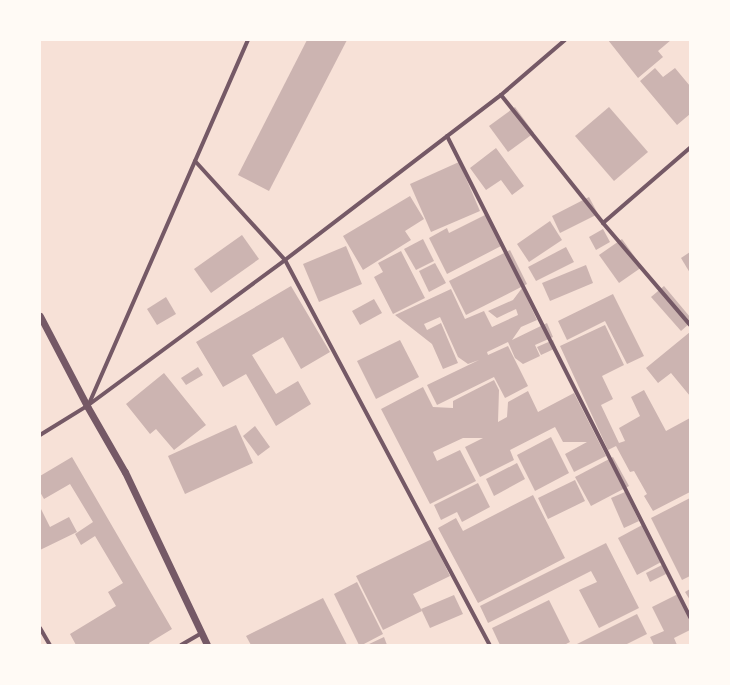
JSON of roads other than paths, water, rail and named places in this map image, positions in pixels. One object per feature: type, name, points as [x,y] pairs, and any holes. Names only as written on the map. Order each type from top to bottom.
[{"type":"street","points":[[88,406],[248,40]]},
{"type":"street","points":[[40,435],[88,406],[285,260],[501,95],[565,40]]},
{"type":"street","points":[[501,95],[603,223],[690,325]]},
{"type":"street","points":[[447,136],[690,617]]},
{"type":"street","points":[[603,223],[690,148]]},
{"type":"street","points":[[195,161],[285,260],[490,645]]},
{"type":"street","points":[[40,316],[125,472],[207,645]]},
{"type":"street","points":[[40,628],[50,645]]},
{"type":"street","points":[[181,645],[202,634]]}]
